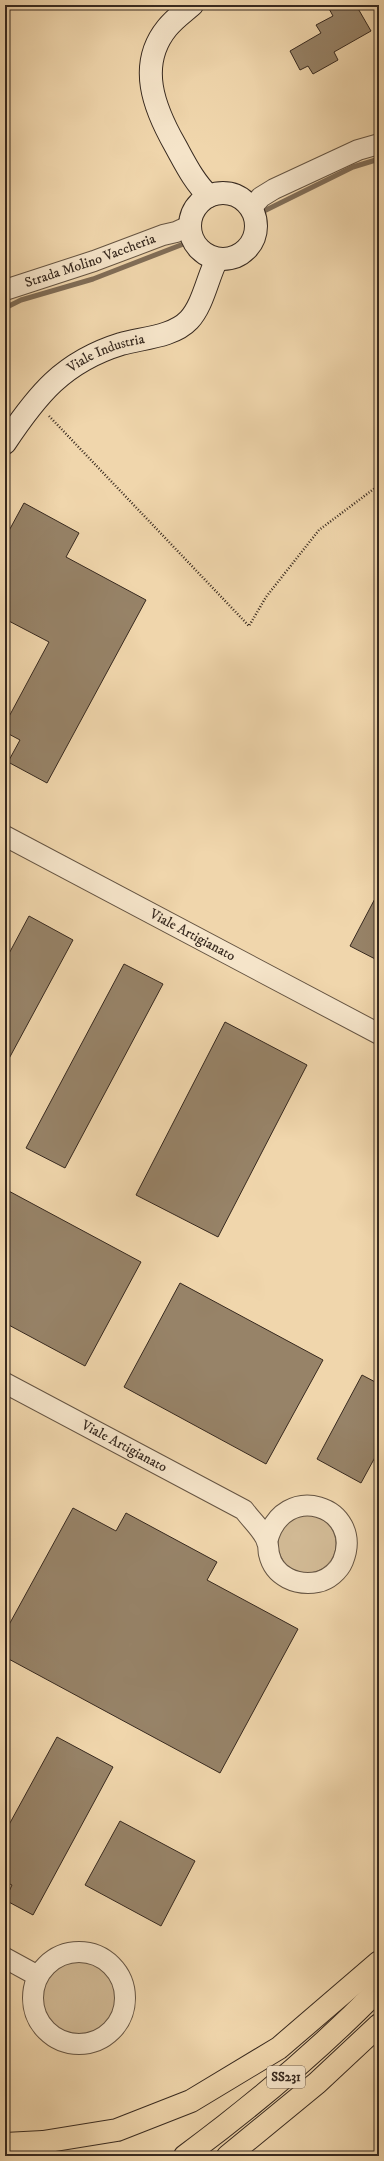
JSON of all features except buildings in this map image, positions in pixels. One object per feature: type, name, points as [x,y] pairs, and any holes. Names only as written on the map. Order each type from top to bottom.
[{"type":"highway","points":[[5,2144],[43,2142],[117,2130],[191,2101],[279,2048],[379,1962]]},
{"type":"highway","name":"SS231","points":[[185,2156],[239,2116],[301,2063],[379,1989]]},
{"type":"highway","name":"SS231","points":[[228,2156],[317,2083],[379,2025]]},
{"type":"street","points":[[192,5],[173,22],[161,36],[154,50],[150,71],[154,101],[164,126],[202,194]]},
{"type":"street","points":[[252,202],[274,189],[358,150],[379,144]]},
{"type":"street","points":[[202,194],[228,193],[252,202]]},
{"type":"street","points":[[202,194],[190,217],[185,231],[211,264],[236,257],[251,245],[256,227],[252,202]]},
{"type":"street","name":"Strada Molino Vaccheria","points":[[5,290],[94,261],[162,235],[185,231]]},
{"type":"street","name":"Viale Industria","points":[[5,443],[35,401],[52,382],[84,360],[120,345],[166,333],[188,320],[201,301],[211,264]]},
{"type":"street","name":"Viale Artigianato","points":[[5,836],[379,1034]]},
{"type":"street","name":"Viale Artigianato","points":[[5,1383],[244,1510]]},
{"type":"street","points":[[299,1505],[312,1505],[325,1509],[336,1516],[343,1527],[347,1540],[346,1553],[341,1565],[333,1575],[321,1582],[308,1584],[295,1582],[284,1576],[274,1567],[269,1555],[267,1542],[270,1529],[277,1519],[287,1510],[299,1505]]},
{"type":"street","points":[[244,1510],[287,1510]]},
{"type":"street","points":[[244,1510],[267,1542]]},
{"type":"street","points":[[75,1951],[90,1952],[104,1958],[116,1969],[123,1983],[126,1998],[123,2013],[116,2026],[105,2037],[90,2043],[75,2044],[60,2041],[47,2032],[38,2020],[33,2006],[33,1990],[38,1976],[47,1963],[60,1955],[75,1951]]},
{"type":"street","points":[[5,1958],[38,1976]]},
{"type":"path","points":[[35,401],[249,626],[266,597],[319,530],[379,486]]},
{"type":"shaded area","points":[[301,1515],[313,1515],[328,1523],[336,1538],[336,1550],[328,1565],[313,1573],[301,1573],[286,1565],[278,1550],[278,1538],[286,1523]]},
{"type":"shaded area","points":[[81,1957],[97,1960],[110,1969],[119,1982],[122,1998],[119,2014],[110,2027],[97,2036],[81,2039],[65,2036],[52,2027],[43,2014],[40,1998],[43,1982],[52,1969],[65,1960]]},
{"type":"waterway","points":[[260,213],[353,167],[379,159]]},
{"type":"waterway","points":[[5,308],[21,300],[93,279],[186,243]]}]
